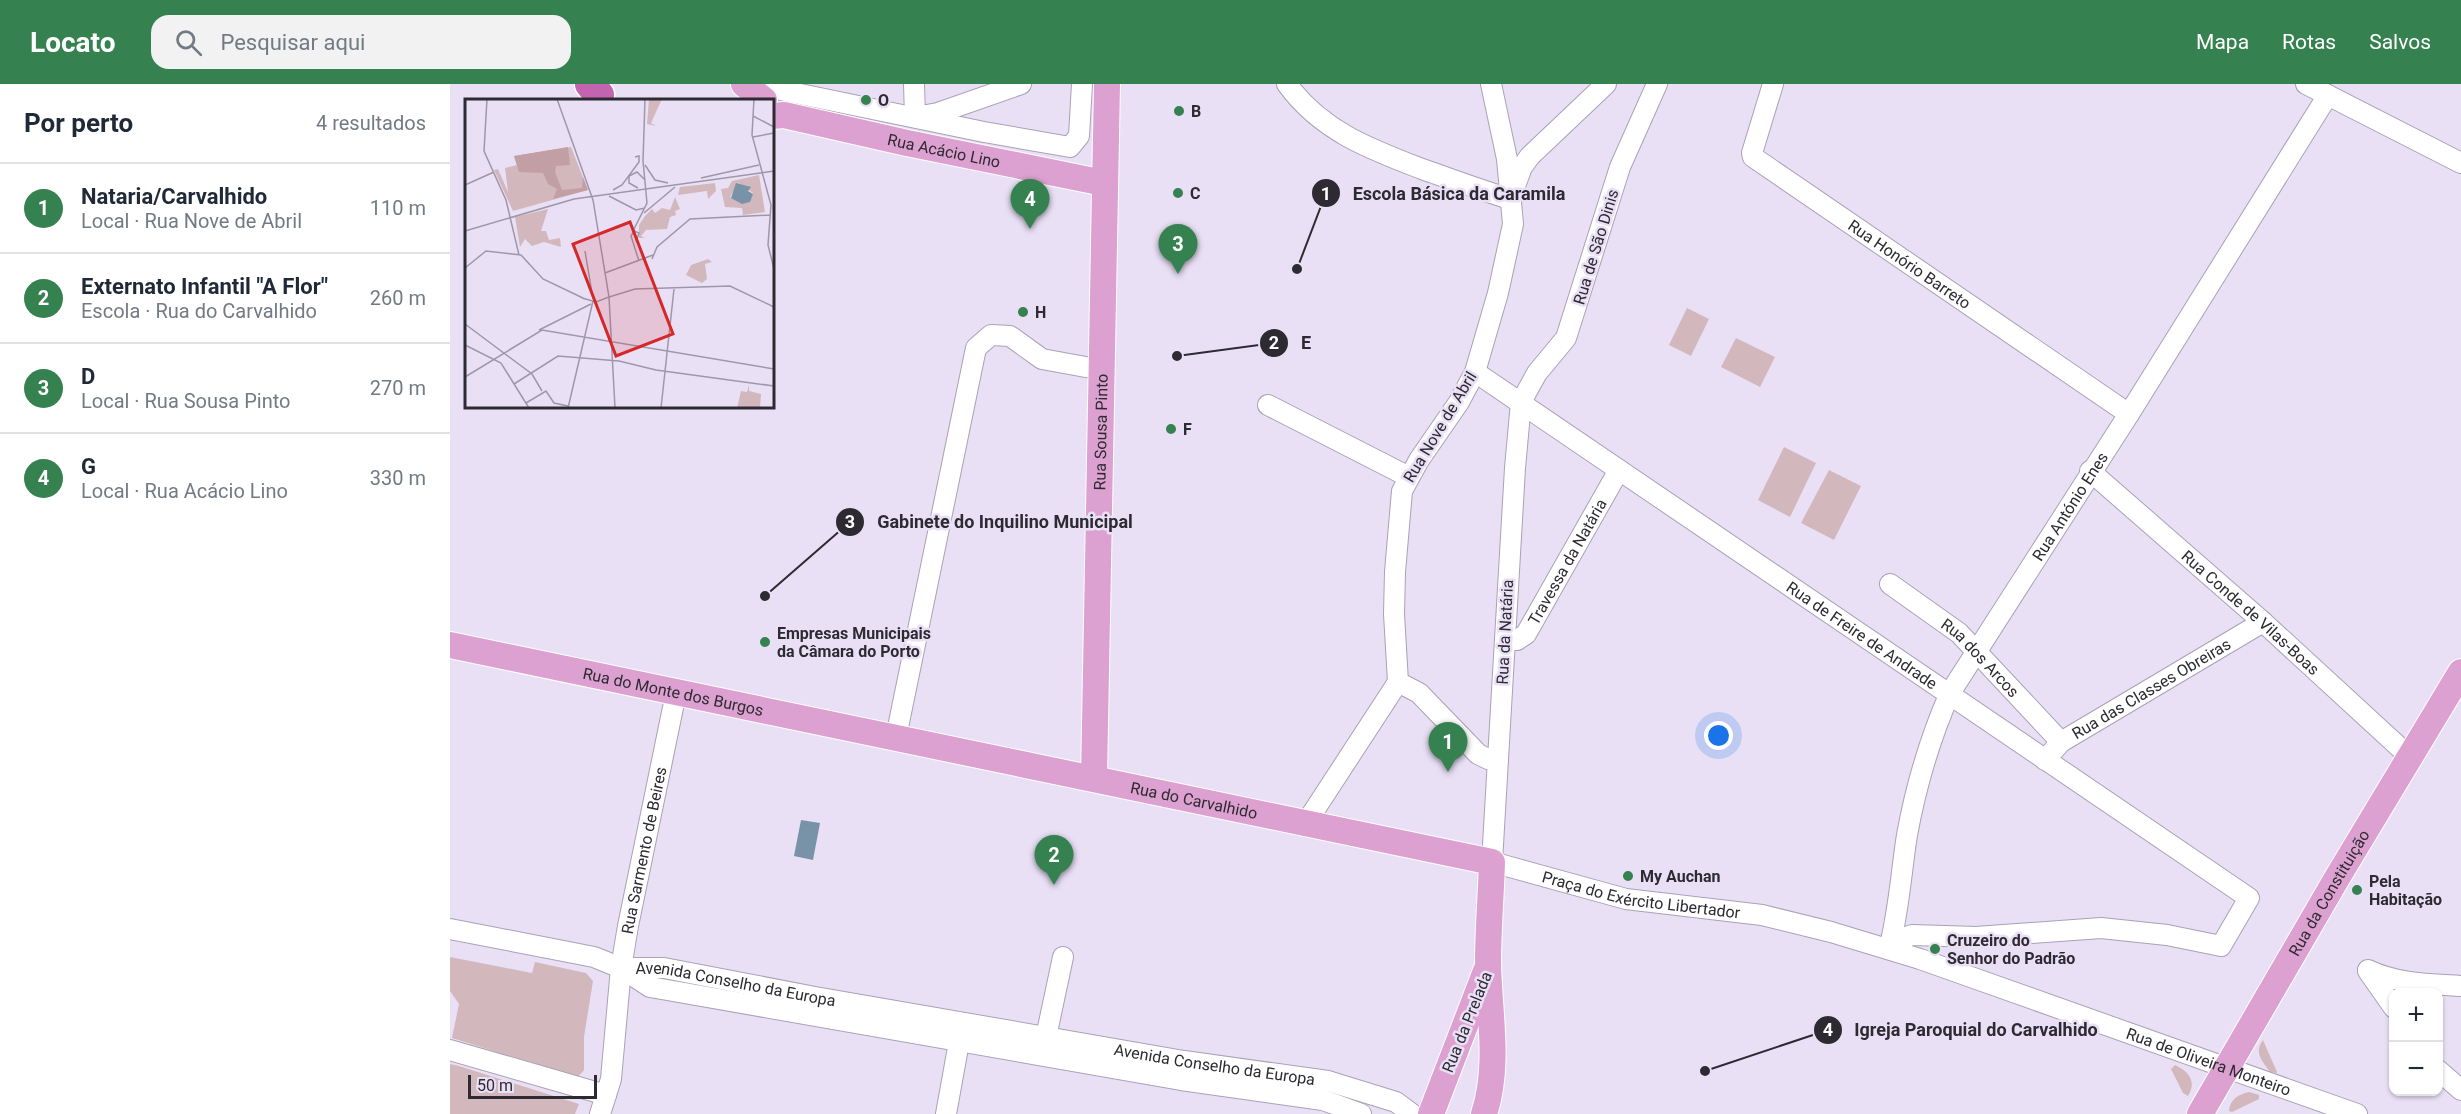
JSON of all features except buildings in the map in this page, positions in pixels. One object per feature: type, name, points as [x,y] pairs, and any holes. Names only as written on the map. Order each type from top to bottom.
[{"type":"main road","points":[[730,99],[732,84]]},
{"type":"main road","name":"Rua Sousa Pinto","points":[[1094,778],[1107,84]]},
{"type":"main road","name":"Rua Acácio Lino","points":[[774,104],[907,143],[1104,183]]},
{"type":"main road","name":"Rua do Monte dos Burgos","points":[[450,645],[896,737]]},
{"type":"main road","name":"Rua da Constituição","points":[[2200,1114],[2461,672]]},
{"type":"main road","name":"Rua do Carvalhido","points":[[896,737],[1492,862]]},
{"type":"main road","points":[[1488,965],[1492,862]]},
{"type":"main road","name":"Rua da Prelada","points":[[1431,1114],[1488,965]]},
{"type":"main road","name":"Rua da Prelada","points":[[1484,1114],[1490,1096],[1493,1025],[1488,965]]},
{"type":"street","points":[[914,84],[915,117]]},
{"type":"street","points":[[915,117],[938,113],[1021,84]]},
{"type":"street","points":[[774,103],[915,117],[1070,147],[1079,136],[1082,84]]},
{"type":"street","points":[[1287,84],[1307,108],[1359,144],[1510,199],[1522,167],[1530,156],[1606,84]]},
{"type":"street","name":"Rua Nove de Abril","points":[[1398,681],[1394,614],[1401,500],[1409,477],[1459,402],[1475,372],[1498,293],[1513,224],[1507,159],[1491,84]]},
{"type":"street","name":"Rua de São Dinis","points":[[1521,402],[1537,373],[1566,338],[1620,167],[1657,84]]},
{"type":"street","name":"Rua Honório Barreto","points":[[1773,84],[1752,153],[1753,157],[2129,414]]},
{"type":"street","points":[[2306,84],[2461,163]]},
{"type":"street","name":"Rua António Enes","points":[[1889,949],[1896,925],[1915,795],[1936,725],[1950,693],[2090,471],[2129,414],[2328,95]]},
{"type":"street","points":[[896,737],[976,348],[991,335],[1010,336],[1042,359],[1102,370]]},
{"type":"street","name":"Rua de Freire de Andrade","points":[[1475,372],[2249,898],[2221,946],[2167,935],[2101,928],[1977,937],[1912,935],[1901,939],[1889,949]]},
{"type":"street","name":"Rua da Natária","points":[[1492,862],[1517,425],[1521,402]]},
{"type":"street","points":[[1268,405],[1409,477]]},
{"type":"street","name":"Travessa da Natária","points":[[1505,640],[1517,640],[1526,634],[1619,470]]},
{"type":"street","name":"Rua Conde de Vilas-Boas","points":[[2090,471],[2263,622],[2410,757]]},
{"type":"street","name":"Rua dos Arcos","points":[[1890,584],[1933,612],[1978,650],[2061,742]]},
{"type":"street","name":"Rua das Classes Obreiras","points":[[2045,760],[2061,742],[2263,622]]},
{"type":"street","points":[[1306,823],[1398,681],[1419,693],[1478,754],[1488,759],[1498,760]]},
{"type":"street","name":"Rua Sarmento de Beires","points":[[600,1114],[611,1080],[621,968],[628,926],[676,693]]},
{"type":"street","name":"Praça do Exército Libertador","points":[[1492,862],[1626,899],[1762,915],[1889,949]]},
{"type":"street","name":"Avenida Conselho da Europa","points":[[450,929],[594,957],[621,968],[650,987],[961,1032],[1180,1080],[1323,1100],[1361,1114]]},
{"type":"street","name":"Rua de Oliveira Monteiro","points":[[1889,949],[2357,1114]]},
{"type":"street","points":[[1046,1037],[1063,957]]},
{"type":"street","points":[[2389,1001],[2368,970],[2404,982],[2461,986]]},
{"type":"street","points":[[946,1114],[961,1032]]},
{"type":"street","name":"Avenida Conselho da Europa","points":[[961,1032],[1046,1037],[1184,1061],[1328,1082],[1396,1102],[1412,1114]]},
{"type":"street","points":[[450,1050],[606,1095]]},
{"type":"street","points":[[2443,1074],[2461,1090]]},
{"type":"shaded area","points":[[1687,308],[1709,319],[1691,356],[1669,345]]},
{"type":"shaded area","points":[[1736,338],[1775,357],[1760,387],[1721,367]]},
{"type":"shaded area","points":[[1784,447],[1816,463],[1790,517],[1758,500]]},
{"type":"shaded area","points":[[1829,470],[1861,486],[1834,540],[1801,523]]},
{"type":"shaded area","points":[[450,957],[532,973],[535,962],[586,973],[593,981],[584,1037],[584,1070],[578,1077],[452,1038],[459,1004],[450,991]]},
{"type":"shaded area","points":[[2263,1040],[2277,1073],[2270,1072],[2260,1057],[2259,1049]]},
{"type":"shaded area","points":[[450,1064],[579,1104],[575,1114],[450,1114]]},
{"type":"shaded area","points":[[2175,1065],[2188,1074],[2192,1082],[2188,1096],[2183,1093],[2171,1069]]},
{"type":"shaded area","points":[[2249,1092],[2259,1095],[2259,1099],[2232,1112],[2229,1111],[2231,1103],[2236,1098]]},
{"type":"water","points":[[801,820],[820,823],[813,860],[794,856]]},
{"type":"place","name":"O","points":[[866,100]]},
{"type":"place","name":"B","points":[[1179,111]]},
{"type":"place","name":"C","points":[[1178,193]]},
{"type":"place","name":"G","points":[[1030,229]]},
{"type":"place","name":"Escola Básica da Caramila","points":[[1297,269]]},
{"type":"place","name":"D","points":[[1178,274]]},
{"type":"place","name":"H","points":[[1023,312]]},
{"type":"place","name":"E","points":[[1177,356]]},
{"type":"place","name":"F","points":[[1171,429]]},
{"type":"place","name":"Gabinete do Inquilino Municipal","points":[[765,596]]},
{"type":"place","name":"Empresas Municipais da Câmara do Porto","points":[[765,642]]},
{"type":"place","name":"Nataria/Carvalhido","points":[[1448,772]]},
{"type":"place","name":"My Auchan","points":[[1628,876]]},
{"type":"place","name":"Externato Infantil \"A Flor\"","points":[[1054,885]]},
{"type":"place","name":"Pela Habitação","points":[[2357,890]]},
{"type":"place","name":"Cruzeiro do Senhor do Padrão","points":[[1935,949]]},
{"type":"place","name":"Igreja Paroquial do Carvalhido","points":[[1705,1071]]}]
